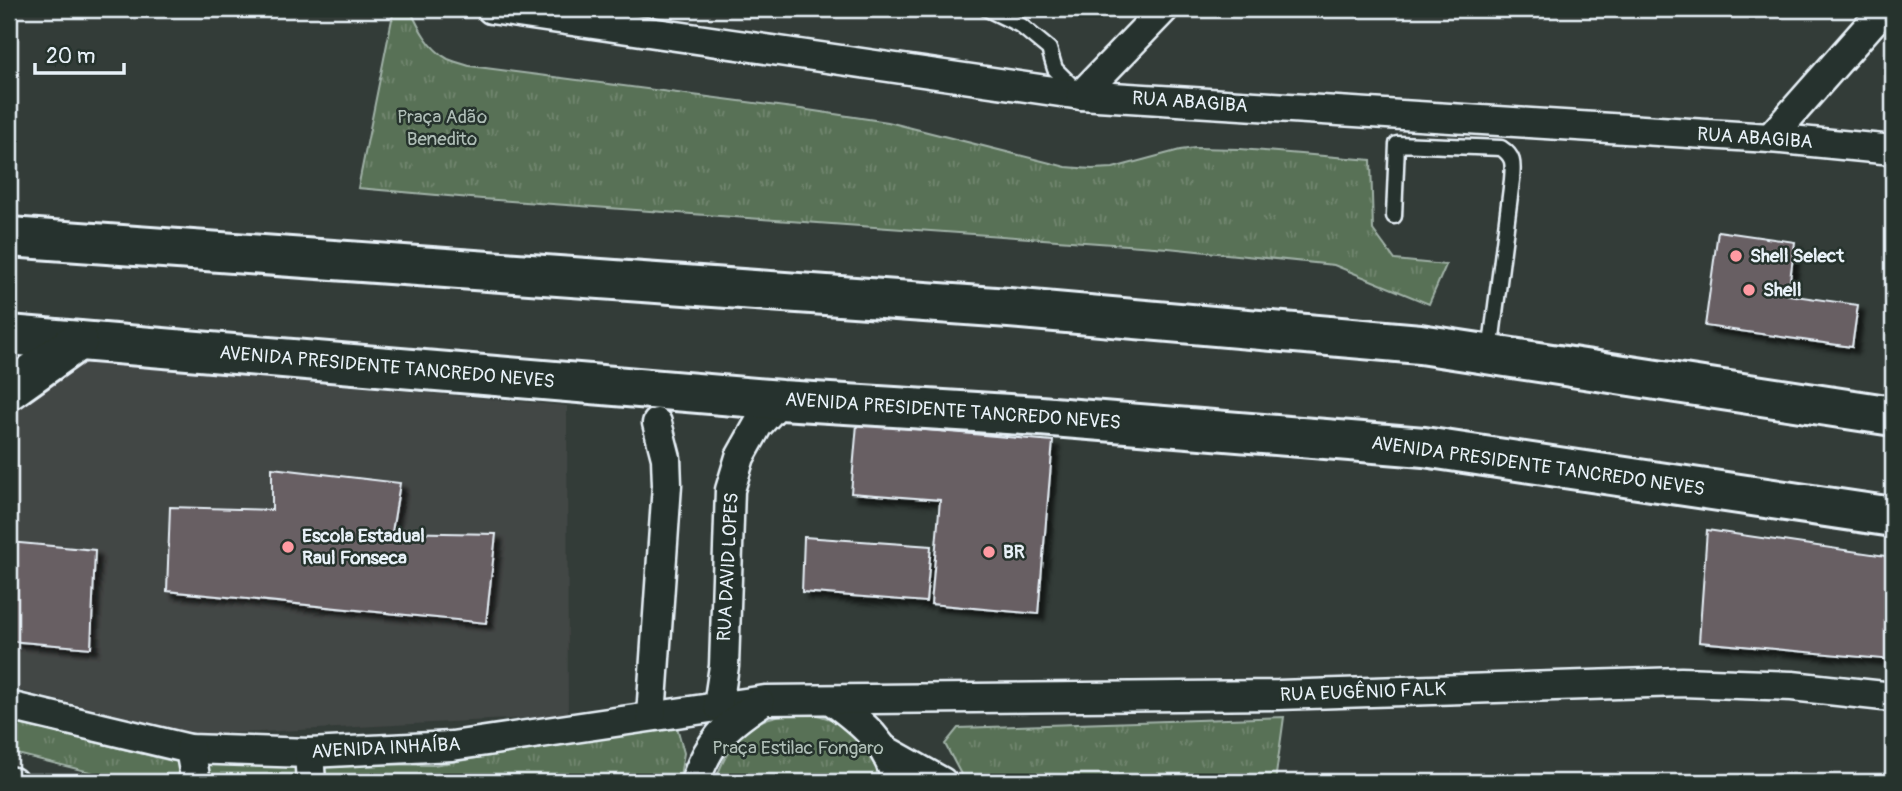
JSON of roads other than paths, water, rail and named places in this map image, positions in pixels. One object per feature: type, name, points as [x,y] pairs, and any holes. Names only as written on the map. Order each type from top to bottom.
[{"type":"highway","points":[[9,237],[1009,308],[1420,344],[1893,416]]},
{"type":"highway","name":"AVENIDA PRESIDENTE TANCREDO NEVES","points":[[9,335],[781,400],[1040,416],[1424,447],[1893,517]]},
{"type":"highway","points":[[9,390],[78,341]]},
{"type":"street","name":"RUA ABAGIBA","points":[[491,9],[1081,95],[1770,138],[1893,150]]},
{"type":"street","points":[[1081,95],[1164,9]]},
{"type":"street","points":[[1770,138],[1884,9]]},
{"type":"street","name":"RUA DAVID LOPES","points":[[718,706],[724,666],[730,490],[740,457],[758,425],[781,400]]},
{"type":"street","points":[[651,716],[667,485],[666,457],[657,423]]},
{"type":"street","name":"RUA EUGÊNIO FALK","points":[[831,700],[1278,695],[1681,682],[1792,687],[1893,697]]},
{"type":"street","points":[[695,782],[710,745],[734,721],[765,700],[831,700],[860,721],[885,750],[896,782]]},
{"type":"street","name":"AVENIDA INHAÍBA","points":[[9,706],[190,749],[309,753],[452,746],[765,700]]},
{"type":"street","points":[[190,749],[196,782]]},
{"type":"street","points":[[885,750],[942,782]]},
{"type":"street","points":[[309,753],[311,782]]},
{"type":"lane","points":[[987,9],[1020,25],[1049,49],[1055,69],[1081,95]]},
{"type":"lane","points":[[1394,216],[1397,144],[1501,148],[1509,154],[1513,164],[1490,354]]},
{"type":"place","name":"Shell Select","points":[[1736,256]]},
{"type":"place","name":"Shell","points":[[1749,290]]},
{"type":"place","name":"Escola Estadual Raul Fonseca","points":[[288,547]]},
{"type":"place","name":"BR","points":[[989,552]]},
{"type":"park label","name":"Praça Adão Benedito","points":[[442,128]]},
{"type":"park label","name":"Praça Estilac Fongaro","points":[[798,748]]}]
